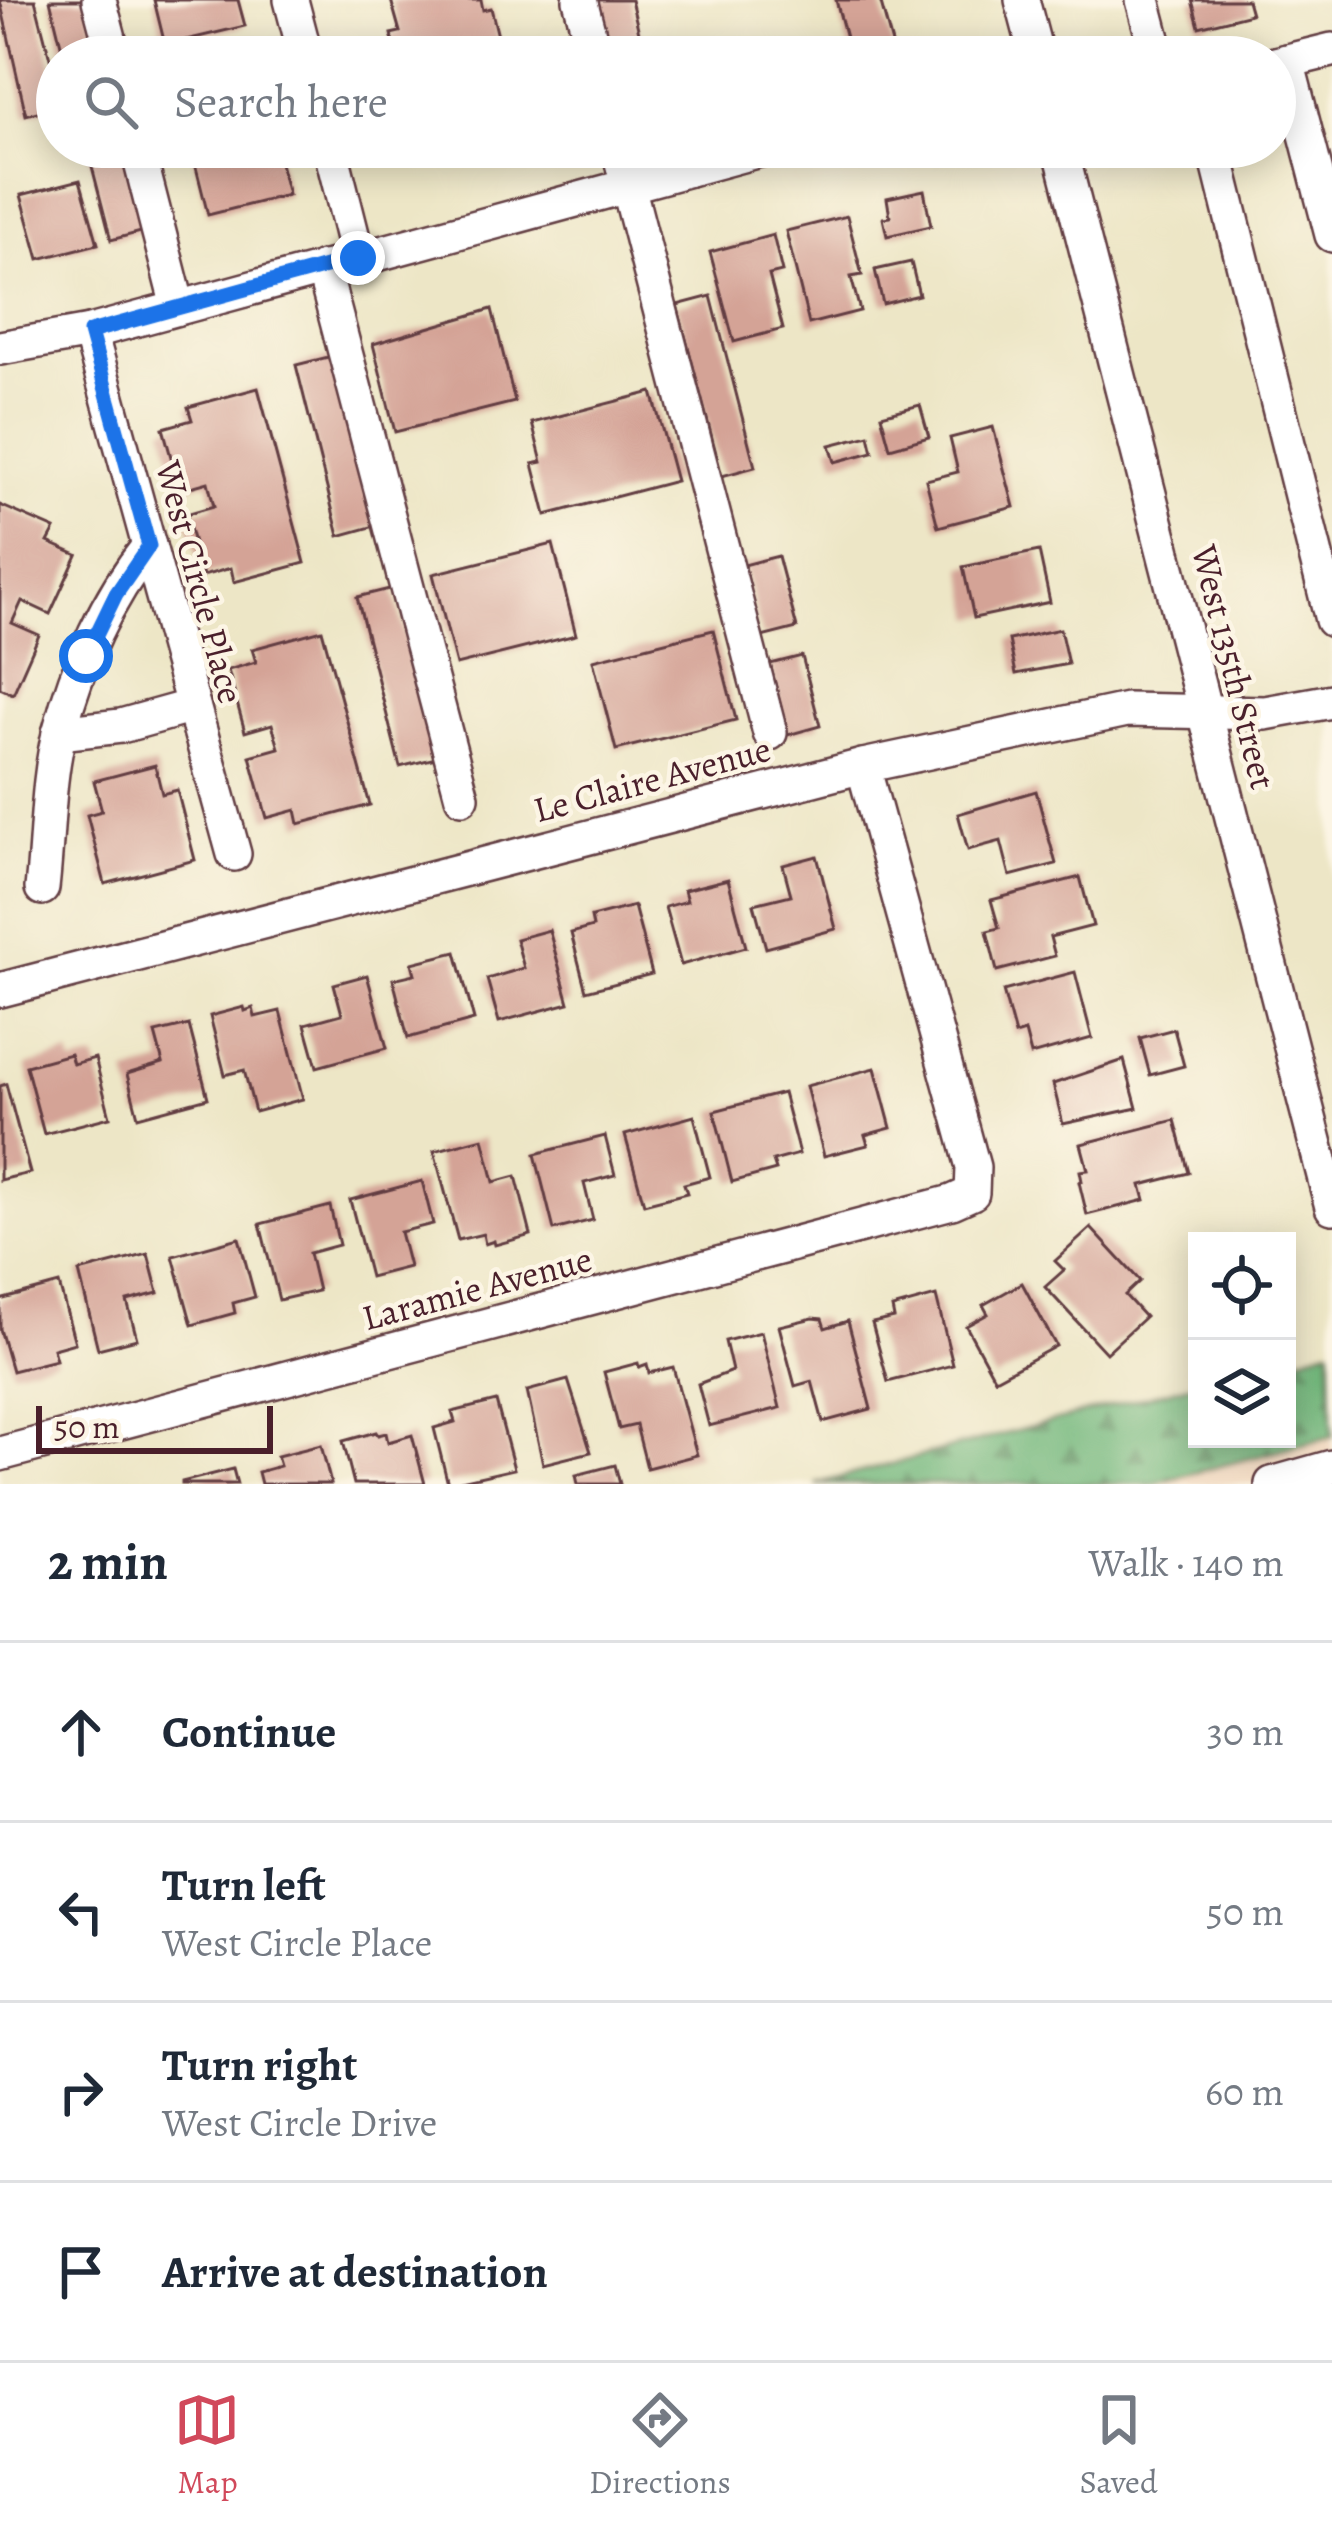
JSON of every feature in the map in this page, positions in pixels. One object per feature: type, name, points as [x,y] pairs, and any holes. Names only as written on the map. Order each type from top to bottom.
[{"type":"street","points":[[99,0],[108,36]]},
{"type":"street","points":[[291,0],[300,36]]},
{"type":"street","points":[[580,0],[589,36]]},
{"type":"street","points":[[1022,0],[1031,36]]},
{"type":"street","points":[[1143,0],[1152,36]]},
{"type":"street","points":[[1296,59],[1332,50]]},
{"type":"street","points":[[1296,114],[1332,236]]},
{"type":"street","points":[[142,168],[178,307]]},
{"type":"street","points":[[334,168],[358,258]]},
{"type":"street","points":[[623,168],[770,733]]},
{"type":"street","points":[[0,348],[90,332],[694,168]]},
{"type":"street","name":"West 135th Street","points":[[1065,168],[1332,1207]]},
{"type":"street","points":[[1220,168],[1325,568],[1332,620]]},
{"type":"street","points":[[322,268],[462,797]]},
{"type":"street","name":"West Circle Place","points":[[90,332],[234,854]]},
{"type":"street","points":[[42,888],[59,733],[95,635],[149,546]]},
{"type":"street","name":"Le Claire Avenue","points":[[0,990],[863,766],[1127,710],[1264,713],[1332,701]]},
{"type":"street","points":[[59,733],[121,726],[193,706]]},
{"type":"street","name":"Laramie Avenue","points":[[0,1454],[972,1193],[974,1167],[863,766]]},
{"type":"street","points":[[1272,1484],[1332,1467]]},
{"type":"shaded area","points":[[1332,1437],[1332,1484],[1151,1484],[1296,1448]]},
{"type":"green space","points":[[1330,1348],[1332,1437],[1296,1446],[1296,1357]]},
{"type":"green space","points":[[1188,1385],[1188,1448],[1290,1448],[1151,1484],[816,1484]]},
{"type":"building","points":[[0,0],[35,0],[44,36],[36,36],[36,112],[26,115]]},
{"type":"building","points":[[50,0],[86,0],[95,36],[59,36]]},
{"type":"building","points":[[154,0],[238,0],[245,26],[203,36],[163,36]]},
{"type":"building","points":[[391,0],[481,0],[483,10],[491,8],[498,36],[392,36],[400,32]]},
{"type":"building","points":[[592,0],[631,0],[640,36],[601,36]]},
{"type":"building","points":[[836,0],[880,0],[890,36],[845,36]]},
{"type":"building","points":[[1192,0],[1247,0],[1251,14],[1199,27]]},
{"type":"building","points":[[92,168],[129,168],[145,231],[111,240]]},
{"type":"building","points":[[196,168],[281,168],[288,195],[208,215]]},
{"type":"building","points":[[80,180],[98,244],[39,259],[21,195]]},
{"type":"building","points":[[924,190],[931,226],[887,236],[883,218],[890,217],[887,198]]},
{"type":"building","points":[[847,216],[862,275],[851,277],[860,311],[809,324],[786,231]]},
{"type":"building","points":[[773,235],[782,272],[769,275],[783,329],[734,342],[710,252]]},
{"type":"building","points":[[911,262],[919,295],[883,304],[875,270]]},
{"type":"building","points":[[711,296],[755,467],[722,476],[677,305]]},
{"type":"building","points":[[492,309],[515,402],[395,432],[373,344]]},
{"type":"building","points":[[332,356],[375,526],[339,536],[296,365]]},
{"type":"building","points":[[258,388],[305,563],[234,582],[231,568],[203,576],[186,514],[214,506],[208,482],[180,490],[163,428],[192,420],[188,407]]},
{"type":"building","points":[[652,392],[676,481],[546,515],[533,464],[542,462],[532,423]]},
{"type":"building","points":[[920,405],[929,437],[890,448],[881,415]]},
{"type":"building","points":[[993,427],[1014,507],[938,527],[926,480],[958,472],[950,438]]},
{"type":"building","points":[[869,435],[873,452],[835,462],[830,445]]},
{"type":"building","points":[[0,505],[55,529],[48,542],[77,555],[50,614],[22,601],[12,623],[39,635],[13,694],[0,688]]},
{"type":"building","points":[[553,544],[576,635],[456,665],[433,574]]},
{"type":"building","points":[[1039,551],[1050,602],[974,618],[963,567]]},
{"type":"building","points":[[778,556],[797,628],[762,637],[744,565]]},
{"type":"building","points":[[393,588],[436,758],[400,767],[357,597]]},
{"type":"building","points":[[1060,629],[1068,664],[1016,674],[1009,640]]},
{"type":"building","points":[[322,630],[370,805],[299,824],[296,810],[267,818],[250,756],[279,748],[272,724],[245,732],[228,670],[256,662],[252,649]]},
{"type":"building","points":[[713,630],[736,720],[616,750],[593,660]]},
{"type":"building","points":[[802,656],[820,726],[788,735],[770,664]]},
{"type":"building","points":[[155,765],[162,794],[177,790],[195,860],[105,884],[87,815],[102,811],[94,781]]},
{"type":"building","points":[[1036,791],[1056,864],[1010,876],[1001,841],[968,850],[958,814]]},
{"type":"building","points":[[817,856],[836,929],[766,948],[754,904],[791,895],[783,865]]},
{"type":"building","points":[[1080,877],[1093,926],[1050,937],[1055,956],[997,971],[987,931],[999,928],[991,900]]},
{"type":"building","points":[[728,879],[746,947],[681,965],[665,907],[687,901],[684,890]]},
{"type":"building","points":[[634,906],[652,974],[586,991],[571,933],[593,927],[591,917]]},
{"type":"building","points":[[549,930],[569,1003],[499,1022],[487,979],[524,968],[516,939]]},
{"type":"building","points":[[456,952],[474,1020],[408,1038],[393,979],[415,974],[412,963]]},
{"type":"building","points":[[1075,972],[1092,1038],[1031,1055],[1025,1032],[1015,1035],[1003,991]]},
{"type":"building","points":[[367,975],[387,1048],[317,1067],[305,1024],[342,1014],[334,984]]},
{"type":"building","points":[[244,1007],[245,1011],[253,1008],[255,1017],[280,1011],[303,1099],[255,1112],[244,1070],[225,1075],[210,1016]]},
{"type":"building","points":[[189,1025],[208,1098],[138,1117],[127,1074],[163,1063],[155,1033]]},
{"type":"building","points":[[1174,1029],[1184,1066],[1150,1075],[1140,1038]]},
{"type":"building","points":[[70,1054],[73,1064],[95,1058],[110,1117],[44,1134],[26,1066]]},
{"type":"building","points":[[1124,1060],[1137,1108],[1063,1124],[1053,1084]]},
{"type":"building","points":[[875,1068],[891,1128],[865,1135],[868,1145],[824,1156],[806,1086]]},
{"type":"building","points":[[6,1084],[30,1173],[0,1180],[0,1086]]},
{"type":"building","points":[[783,1093],[799,1154],[773,1161],[776,1170],[732,1182],[714,1111]]},
{"type":"building","points":[[694,1116],[710,1177],[684,1184],[687,1193],[644,1204],[625,1135]]},
{"type":"building","points":[[1175,1120],[1189,1173],[1141,1185],[1145,1200],[1087,1215],[1079,1182],[1080,1171],[1088,1170],[1081,1144]]},
{"type":"building","points":[[605,1136],[615,1175],[584,1183],[593,1220],[554,1230],[535,1154]]},
{"type":"building","points":[[483,1138],[494,1182],[516,1176],[531,1235],[495,1245],[494,1241],[485,1244],[483,1234],[458,1240],[434,1151]]},
{"type":"building","points":[[422,1181],[433,1224],[400,1232],[409,1267],[370,1277],[350,1200]]},
{"type":"building","points":[[330,1206],[339,1245],[309,1253],[318,1291],[279,1300],[260,1224]]},
{"type":"building","points":[[1091,1228],[1140,1281],[1125,1295],[1145,1317],[1106,1353],[1045,1287],[1064,1270],[1055,1261]]},
{"type":"building","points":[[239,1238],[255,1297],[233,1303],[235,1313],[192,1325],[173,1256]]},
{"type":"building","points":[[148,1254],[158,1293],[127,1301],[137,1339],[98,1349],[79,1272]]},
{"type":"building","points":[[1022,1283],[1056,1346],[995,1379],[966,1326],[988,1314],[983,1305]]},
{"type":"building","points":[[59,1284],[75,1343],[53,1349],[56,1360],[12,1371],[0,1329],[0,1300]]},
{"type":"building","points":[[936,1296],[953,1365],[888,1382],[872,1323],[894,1318],[892,1308]]},
{"type":"building","points":[[822,1319],[825,1328],[848,1321],[871,1409],[823,1422],[812,1381],[795,1386],[779,1326]]},
{"type":"building","points":[[761,1332],[780,1408],[709,1426],[698,1384],[732,1371],[725,1341]]},
{"type":"building","points":[[638,1363],[639,1367],[647,1364],[649,1373],[673,1367],[697,1455],[647,1468],[636,1425],[619,1429],[604,1372]]},
{"type":"building","points":[[568,1380],[591,1452],[543,1464],[527,1391]]},
{"type":"building","points":[[496,1401],[514,1469],[448,1484],[434,1428],[455,1422],[452,1412]]},
{"type":"building","points":[[386,1433],[388,1442],[412,1435],[425,1484],[354,1484],[343,1441]]},
{"type":"building","points":[[321,1445],[331,1484],[261,1484],[258,1472],[280,1466],[277,1456]]},
{"type":"building","points":[[615,1465],[620,1484],[578,1484],[576,1475]]},
{"type":"building","points":[[233,1469],[237,1484],[182,1484],[182,1482]]},
{"type":"route","points":[[86,656],[116,594],[149,546],[90,332],[358,258]]}]
